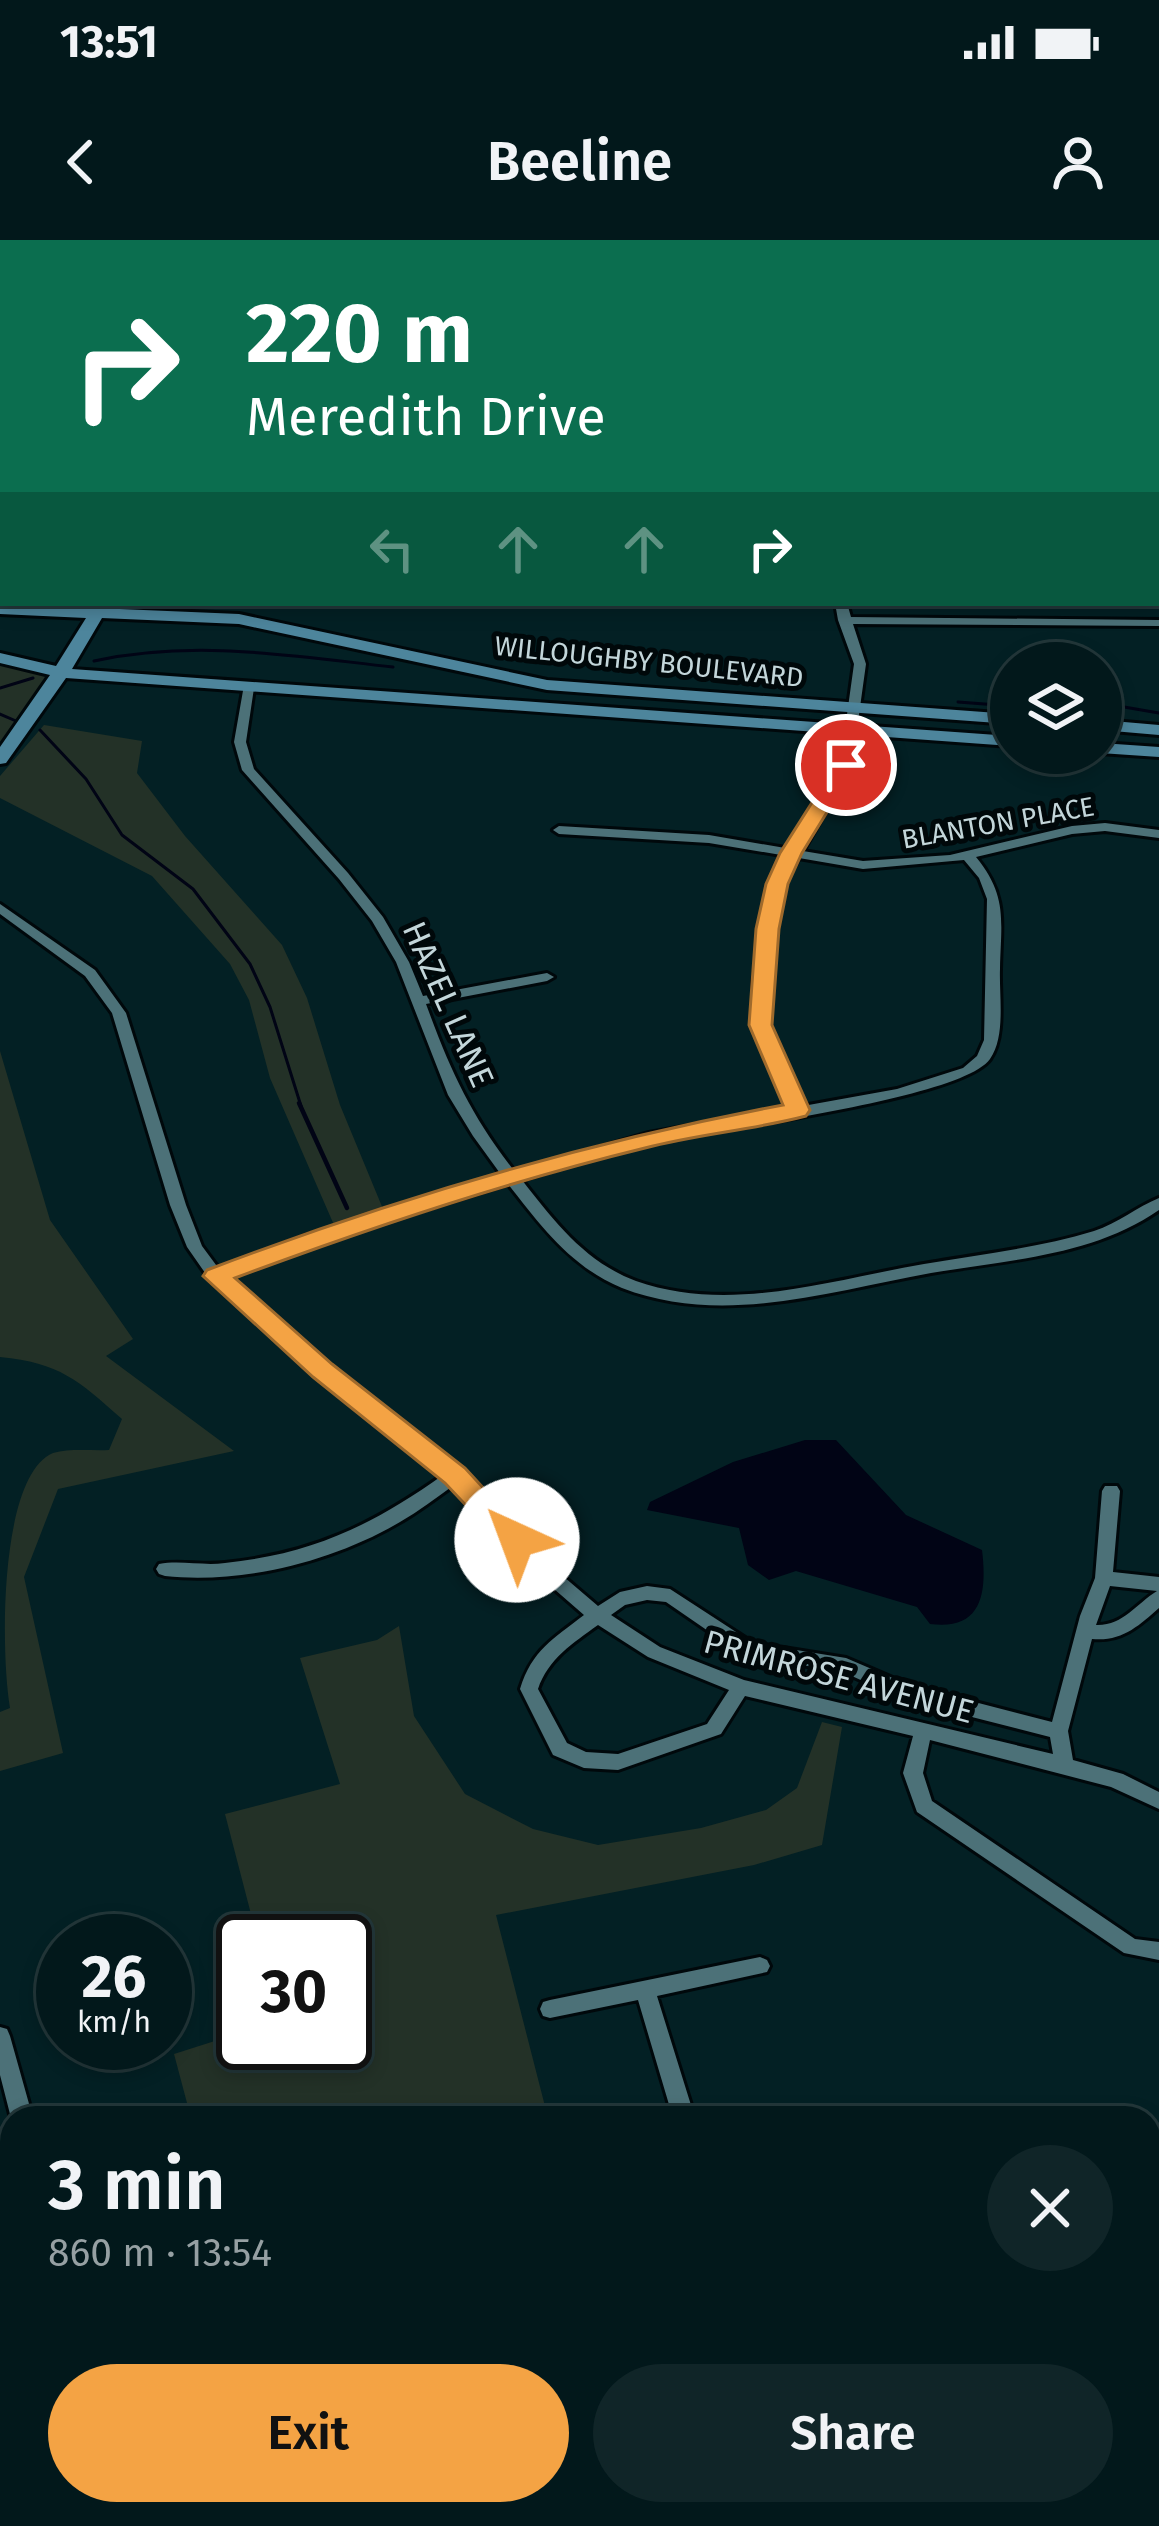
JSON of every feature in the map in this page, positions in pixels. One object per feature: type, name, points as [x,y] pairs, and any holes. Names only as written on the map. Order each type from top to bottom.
[{"type":"street","points":[[798,1110],[761,1025],[767,929],[777,884],[791,853],[846,765],[860,664],[842,606]]},
{"type":"street","points":[[0,759],[62,673],[100,608]]},
{"type":"street","name":"WILLOUGHBY BOULEVARD","points":[[0,609],[100,608],[239,619],[548,685],[990,717]]},
{"type":"street","points":[[844,620],[1159,623]]},
{"type":"street","name":"WILLOUGHBY BOULEVARD","points":[[0,658],[62,673],[990,740]]},
{"type":"street","name":"HAZEL LANE","points":[[248,688],[240,742],[248,770],[383,928],[419,1000],[454,1093],[512,1178],[588,1263],[634,1286],[692,1300],[771,1298],[1089,1237],[1147,1214],[1159,1203]]},
{"type":"street","points":[[1122,727],[1159,730]]},
{"type":"street","points":[[1122,749],[1159,752]]},
{"type":"street","name":"BLANTON PLACE","points":[[559,830],[709,839],[884,866],[968,856],[1072,830],[1106,827],[1159,834]]},
{"type":"street","points":[[216,1276],[312,1240],[649,1138],[950,1080],[983,1058],[991,1040],[994,899],[985,877],[968,856]]},
{"type":"street","name":"PRIMROSE AVENUE","points":[[0,908],[90,973],[118,1012],[178,1205],[195,1247],[216,1276],[322,1370],[455,1475],[544,1570],[596,1615],[654,1652],[741,1687],[1064,1765],[1116,1780],[1159,1801]]},
{"type":"street","points":[[419,1000],[547,977]]},
{"type":"street","points":[[165,1569],[188,1573],[232,1569],[338,1544],[386,1522],[455,1475]]},
{"type":"street","points":[[1064,1765],[1060,1731],[1085,1630],[1104,1578],[1111,1492]]},
{"type":"street","points":[[1104,1578],[1159,1584]]},
{"type":"street","points":[[741,1687],[714,1729],[618,1762],[584,1760],[560,1749],[529,1689],[536,1667],[596,1615],[620,1599],[647,1593],[670,1595],[749,1650],[846,1665],[905,1692],[1060,1731]]},
{"type":"street","points":[[1085,1630],[1106,1635],[1120,1631],[1159,1597]]},
{"type":"street","points":[[922,1732],[913,1774],[924,1806],[1131,1947],[1159,1951]]},
{"type":"street","points":[[550,2009],[760,1966]]},
{"type":"street","points":[[644,1990],[680,2106]]},
{"type":"street","points":[[0,2036],[5,2076],[17,2106]]},
{"type":"green space","points":[[0,662],[46,675],[49,680],[0,751]]},
{"type":"green space","points":[[44,725],[142,741],[137,773],[185,836],[282,945],[307,998],[340,1105],[383,1209],[334,1225],[270,1078],[249,1000],[230,964],[152,876],[0,798],[0,776]]},
{"type":"green space","points":[[0,1051],[50,1220],[133,1339],[106,1356],[234,1451],[58,1489],[24,1577],[63,1753],[0,1771],[0,1712],[10,1708],[5,1646],[8,1566],[23,1494],[36,1468],[53,1453],[109,1450],[122,1419],[67,1376],[38,1364],[0,1357]]},
{"type":"green space","points":[[399,1626],[414,1716],[465,1794],[533,1829],[598,1845],[701,1828],[766,1810],[797,1788],[822,1722],[842,1727],[822,1845],[754,1865],[496,1915],[545,2106],[188,2106],[178,2070],[192,2070],[192,2048],[216,2041],[216,2070],[372,2070],[372,1914],[251,1914],[225,1814],[340,1784],[300,1658],[377,1640]]},
{"type":"water","points":[[805,1440],[836,1440],[906,1515],[982,1550],[982,1593],[971,1614],[948,1625],[930,1624],[917,1607],[796,1571],[769,1580],[748,1565],[739,1528],[647,1510],[650,1502],[733,1462]]},
{"type":"waterway","points":[[94,661],[206,650],[393,667]]},
{"type":"waterway","points":[[0,688],[33,678]]},
{"type":"waterway","points":[[958,702],[990,704]]},
{"type":"waterway","points":[[1122,707],[1159,713]]},
{"type":"waterway","points":[[0,714],[16,721]]},
{"type":"waterway","points":[[40,730],[86,779],[122,835],[193,889],[250,964],[270,1007],[301,1106]]},
{"type":"waterway","points":[[299,1103],[347,1208]]},
{"type":"route","points":[[517,1540],[455,1475],[322,1370],[216,1276],[312,1240],[560,1162],[649,1138],[798,1110],[761,1025],[760,982],[767,929],[777,884],[791,853],[846,765]]}]
